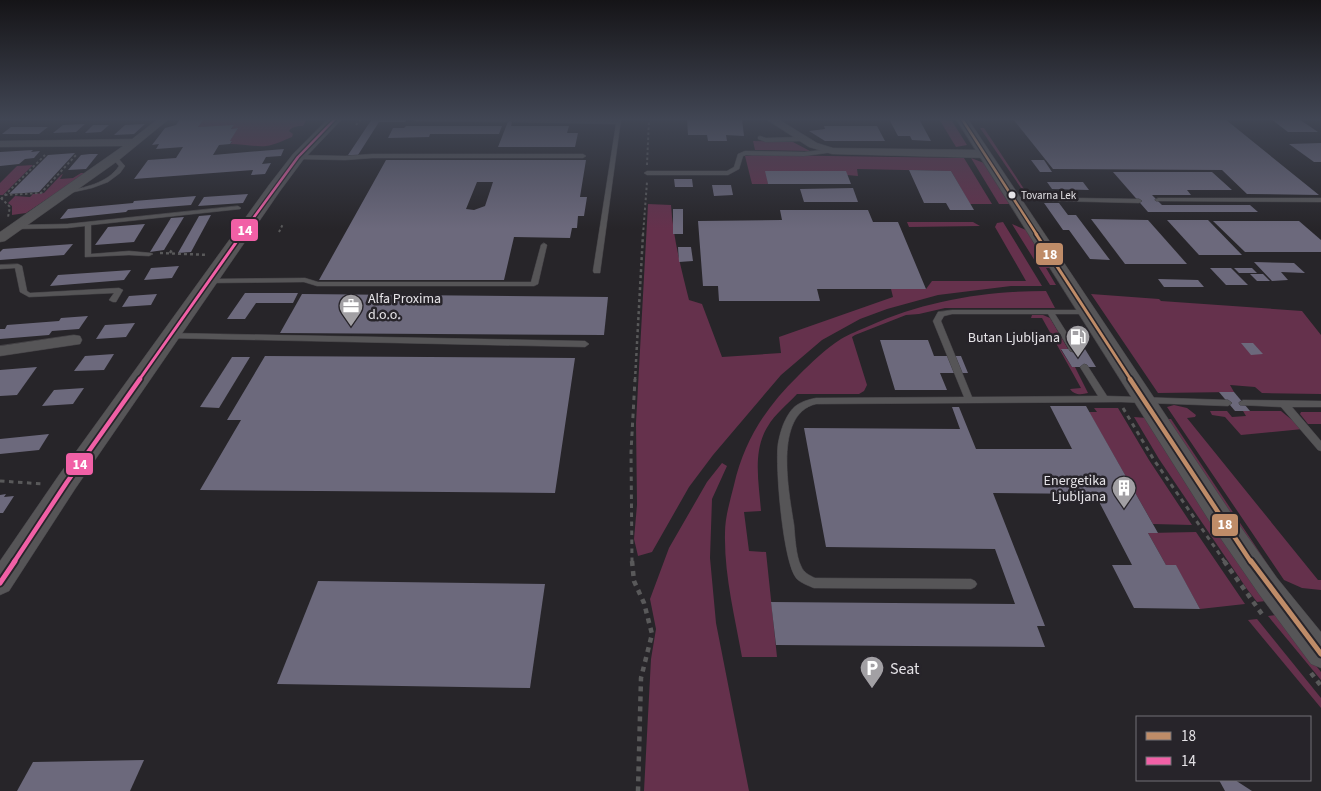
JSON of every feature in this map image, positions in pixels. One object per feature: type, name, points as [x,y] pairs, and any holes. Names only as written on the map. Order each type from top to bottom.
[{"type":"street","points":[[0,238],[119,156]]},
{"type":"street","points":[[986,156],[1250,562],[1321,654]]},
{"type":"street","points":[[0,583],[169,336],[274,188],[298,158]]},
{"type":"street","points":[[0,352],[74,340]]},
{"type":"lane","points":[[298,158],[583,156]]},
{"type":"lane","points":[[597,271],[614,156]]},
{"type":"lane","points":[[647,172],[728,173],[737,168],[740,156]]},
{"type":"lane","points":[[1014,199],[1138,201]]},
{"type":"lane","points":[[1158,200],[1321,200]]},
{"type":"lane","points":[[16,227],[88,223],[238,208]]},
{"type":"lane","points":[[88,223],[87,256],[129,253],[149,254]]},
{"type":"lane","points":[[208,281],[305,280],[317,284],[534,284],[544,245]]},
{"type":"lane","points":[[0,267],[18,266],[24,292],[29,295],[119,290],[113,300]]},
{"type":"lane","points":[[969,399],[937,321],[941,314],[952,312],[1087,312]]},
{"type":"lane","points":[[1050,312],[1073,349]]},
{"type":"lane","points":[[169,336],[585,344]]},
{"type":"lane","points":[[1084,367],[1104,399]]},
{"type":"lane","points":[[971,584],[814,583],[801,576],[795,566],[782,471],[786,428],[793,414],[807,403],[816,401],[1104,399],[1228,402]]},
{"type":"lane","points":[[1243,403],[1321,404]]},
{"type":"lane","points":[[1284,404],[1321,447]]},
{"type":"path","points":[[28,217],[7,216],[10,207],[1,198],[46,156]]},
{"type":"path","points":[[5,196],[41,193],[75,156]]},
{"type":"path","points":[[638,791],[641,678],[652,634],[644,603],[634,581],[631,452],[648,156]]},
{"type":"path","points":[[279,232],[283,224]]},
{"type":"path","points":[[170,253],[173,248]]},
{"type":"path","points":[[149,254],[213,255]]},
{"type":"path","points":[[0,481],[47,484]]},
{"type":"shaded area","points":[[745,156],[964,158],[992,204],[970,204],[951,171],[857,169],[858,176],[847,175],[845,171],[766,171],[768,184],[752,184]]},
{"type":"shaded area","points":[[999,156],[1002,156],[1024,189],[1021,188]]},
{"type":"shaded area","points":[[971,158],[984,163],[1011,204],[999,204]]},
{"type":"shaded area","points":[[33,165],[3,195],[0,195],[0,183],[17,166]]},
{"type":"shaded area","points":[[81,173],[86,173],[26,213],[12,215],[12,206],[8,203],[15,196],[30,197],[33,194],[44,193],[61,175],[63,174],[60,179],[73,178]]},
{"type":"shaded area","points":[[648,204],[671,205],[675,241],[689,300],[702,304],[722,357],[781,353],[779,337],[893,297],[891,289],[926,289],[932,281],[1026,281],[995,227],[997,223],[1003,222],[1042,286],[1011,286],[938,295],[887,309],[860,319],[822,340],[781,375],[713,455],[689,487],[652,552],[638,556],[634,539],[637,505],[636,423]]},
{"type":"shaded area","points":[[907,222],[973,222],[980,226],[909,227]]},
{"type":"shaded area","points":[[1012,224],[1026,230],[1052,268],[1046,268],[1056,285],[1050,285]]},
{"type":"shaded area","points":[[1046,291],[1055,308],[945,308],[906,315],[855,335],[852,337],[867,385],[864,391],[859,394],[797,394],[774,417],[763,436],[758,456],[761,511],[744,512],[749,551],[766,552],[777,657],[742,657],[726,564],[726,521],[738,469],[750,439],[776,400],[808,366],[835,343],[844,337],[890,317],[933,304],[977,295]]},
{"type":"shaded area","points":[[1091,294],[1302,311],[1321,335],[1321,394],[1262,393],[1255,387],[1230,385],[1234,392],[1158,393]]},
{"type":"shaded area","points":[[1032,315],[1043,315],[1050,318],[1068,349],[1061,350],[1072,367],[1075,367],[1088,393],[1078,394],[1070,389],[1081,388],[1042,318],[1031,318]]},
{"type":"shaded area","points":[[1174,405],[1187,408],[1196,415],[1195,417],[1187,418],[1318,580],[1321,580],[1321,590],[1302,588],[1284,580],[1167,407]]},
{"type":"shaded area","points":[[1094,408],[1118,408],[1149,460],[1192,525],[1153,524],[1089,412],[1097,412]]},
{"type":"shaded area","points":[[1210,411],[1227,411],[1232,417],[1246,416],[1243,411],[1281,411],[1303,429],[1241,435],[1225,417],[1212,415]]},
{"type":"shaded area","points":[[1301,412],[1321,412],[1321,424],[1308,424],[1300,414]]},
{"type":"shaded area","points":[[1134,417],[1147,418],[1266,601],[1257,602],[1247,589],[1159,459]]},
{"type":"shaded area","points":[[1165,419],[1171,419],[1274,574],[1270,572]]},
{"type":"shaded area","points":[[722,463],[727,466],[712,499],[710,558],[716,623],[749,791],[644,791],[651,659],[656,629],[650,599],[669,548],[707,482]]},
{"type":"shaded area","points":[[1196,532],[1245,604],[1200,609],[1176,566],[1166,565],[1148,533]]},
{"type":"shaded area","points":[[1276,615],[1321,672],[1321,680],[1268,616]]},
{"type":"shaded area","points":[[1257,619],[1321,698],[1321,708],[1248,620]]},
{"type":"building","points":[[0,156],[36,156],[34,158],[25,159],[19,164],[0,166]]},
{"type":"building","points":[[47,156],[72,156],[39,192],[9,194]]},
{"type":"building","points":[[80,156],[96,156],[86,169],[68,170]]},
{"type":"building","points":[[177,156],[281,156],[266,157],[262,164],[271,163],[265,174],[251,175],[253,170],[134,179],[148,160],[176,158]]},
{"type":"building","points":[[1043,156],[1271,156],[1319,195],[1247,194],[1222,170],[1053,169]]},
{"type":"building","points":[[1306,156],[1321,156],[1321,162],[1314,162]]},
{"type":"building","points":[[386,160],[586,160],[580,197],[587,197],[584,216],[578,216],[577,228],[572,228],[570,238],[514,237],[504,280],[319,280]],"holes":[[[477,182],[493,182],[485,206],[474,210],[466,209]]]},
{"type":"building","points":[[1031,160],[1044,160],[1052,172],[1040,172]]},
{"type":"building","points":[[909,170],[951,171],[974,210],[950,210],[946,203],[924,203]]},
{"type":"building","points":[[765,171],[846,171],[851,184],[768,184]]},
{"type":"building","points":[[1113,172],[1212,172],[1232,190],[1187,190],[1191,195],[1152,195],[1162,205],[1250,205],[1258,212],[1148,212]]},
{"type":"building","points":[[674,179],[692,179],[693,187],[675,187]]},
{"type":"building","points":[[1047,182],[1083,182],[1089,190],[1052,189]]},
{"type":"building","points":[[712,185],[731,185],[733,195],[714,196]]},
{"type":"building","points":[[853,188],[858,202],[804,202],[800,189]]},
{"type":"building","points":[[248,194],[243,203],[198,206],[204,197]]},
{"type":"building","points":[[196,196],[191,205],[128,210],[126,212],[60,219],[68,209]]},
{"type":"building","points":[[1044,203],[1059,203],[1068,215],[1076,215],[1110,260],[1090,259],[1069,230],[1063,230]]},
{"type":"building","points":[[673,209],[683,209],[683,234],[673,234]]},
{"type":"building","points":[[780,210],[868,210],[873,222],[898,222],[926,289],[817,289],[820,301],[719,301],[718,286],[703,286],[698,221],[782,220]]},
{"type":"building","points":[[211,215],[191,252],[178,253],[199,216]]},
{"type":"building","points":[[184,217],[164,250],[150,252],[171,218]]},
{"type":"building","points":[[1091,219],[1148,220],[1187,264],[1125,264]]},
{"type":"building","points":[[1167,220],[1208,220],[1242,255],[1199,255]]},
{"type":"building","points":[[1213,221],[1299,221],[1321,240],[1321,252],[1245,252]]},
{"type":"building","points":[[145,224],[134,242],[95,245],[108,227]]},
{"type":"building","points":[[73,244],[64,255],[0,260],[0,252],[3,249]]},
{"type":"building","points":[[678,247],[691,247],[693,261],[679,262]]},
{"type":"building","points":[[1254,262],[1294,263],[1305,273],[1281,272],[1288,280],[1272,281]]},
{"type":"building","points":[[179,266],[172,278],[144,280],[151,268]]},
{"type":"building","points":[[1210,268],[1231,268],[1248,285],[1226,285]]},
{"type":"building","points":[[1234,268],[1252,268],[1257,273],[1239,273]]},
{"type":"building","points":[[131,270],[124,280],[50,286],[58,275]]},
{"type":"building","points":[[1250,274],[1263,274],[1270,281],[1257,281]]},
{"type":"building","points":[[1158,279],[1198,280],[1204,287],[1164,287]]},
{"type":"building","points":[[245,293],[298,293],[293,303],[256,303],[245,319],[227,319]]},
{"type":"building","points":[[157,294],[151,305],[122,307],[129,296]]},
{"type":"building","points":[[302,294],[608,297],[604,335],[280,333]]},
{"type":"building","points":[[88,316],[79,329],[52,331],[49,335],[0,339],[0,329],[5,329],[7,325],[59,321],[61,318]]},
{"type":"building","points":[[135,323],[126,337],[96,339],[105,325]]},
{"type":"building","points":[[880,340],[928,340],[934,356],[961,356],[968,373],[940,373],[947,390],[895,390]]},
{"type":"building","points":[[1241,343],[1253,343],[1263,354],[1251,355]]},
{"type":"building","name":"Butan Ljubljana","points":[[1061,349],[1085,349],[1096,367],[1072,367]]},
{"type":"building","points":[[114,354],[104,370],[74,371],[85,356]]},
{"type":"building","points":[[265,356],[575,358],[555,493],[200,490],[241,420],[227,420]]},
{"type":"building","points":[[232,357],[250,357],[219,408],[200,407]]},
{"type":"building","points":[[37,367],[17,395],[0,396],[0,370]]},
{"type":"building","points":[[84,388],[73,404],[42,406],[54,390]]},
{"type":"building","points":[[1219,392],[1234,392],[1250,411],[1235,411]]},
{"type":"building","points":[[1050,406],[1086,406],[1158,533],[1148,533],[1166,565],[1176,565],[1200,609],[1134,608],[1112,565],[1132,565],[1095,494],[993,493],[1045,626],[1037,626],[1045,647],[776,645],[771,602],[1015,604],[995,549],[826,547],[804,428],[960,429],[952,407],[959,407],[976,449],[1072,449]]},
{"type":"building","points":[[49,434],[39,450],[0,454],[0,439]]},
{"type":"building","points":[[6,494],[4,497],[14,496],[3,513],[0,513],[0,495]]},
{"type":"building","points":[[318,581],[545,584],[530,688],[277,684]]},
{"type":"building","points":[[144,760],[130,791],[17,791],[33,762]]},
{"type":"building","points":[[1220,781],[1237,781],[1252,791],[1225,791]]},
{"type":"transit line","name":"14","points":[[0,583],[67,482],[274,188],[299,156]]},
{"type":"transit line","name":"18","points":[[986,156],[1226,526],[1268,586],[1321,654]]},
{"type":"place","name":"Tovarna Lek","points":[[1012,195]]},
{"type":"place","name":"Alfa Proxima d.o.o.","points":[[351,327]]},
{"type":"place","name":"Butan Ljubljana","points":[[1078,358]]},
{"type":"place","name":"Energetika Ljubljana","points":[[1124,509]]},
{"type":"place","name":"Seat","points":[[872,689]]}]
